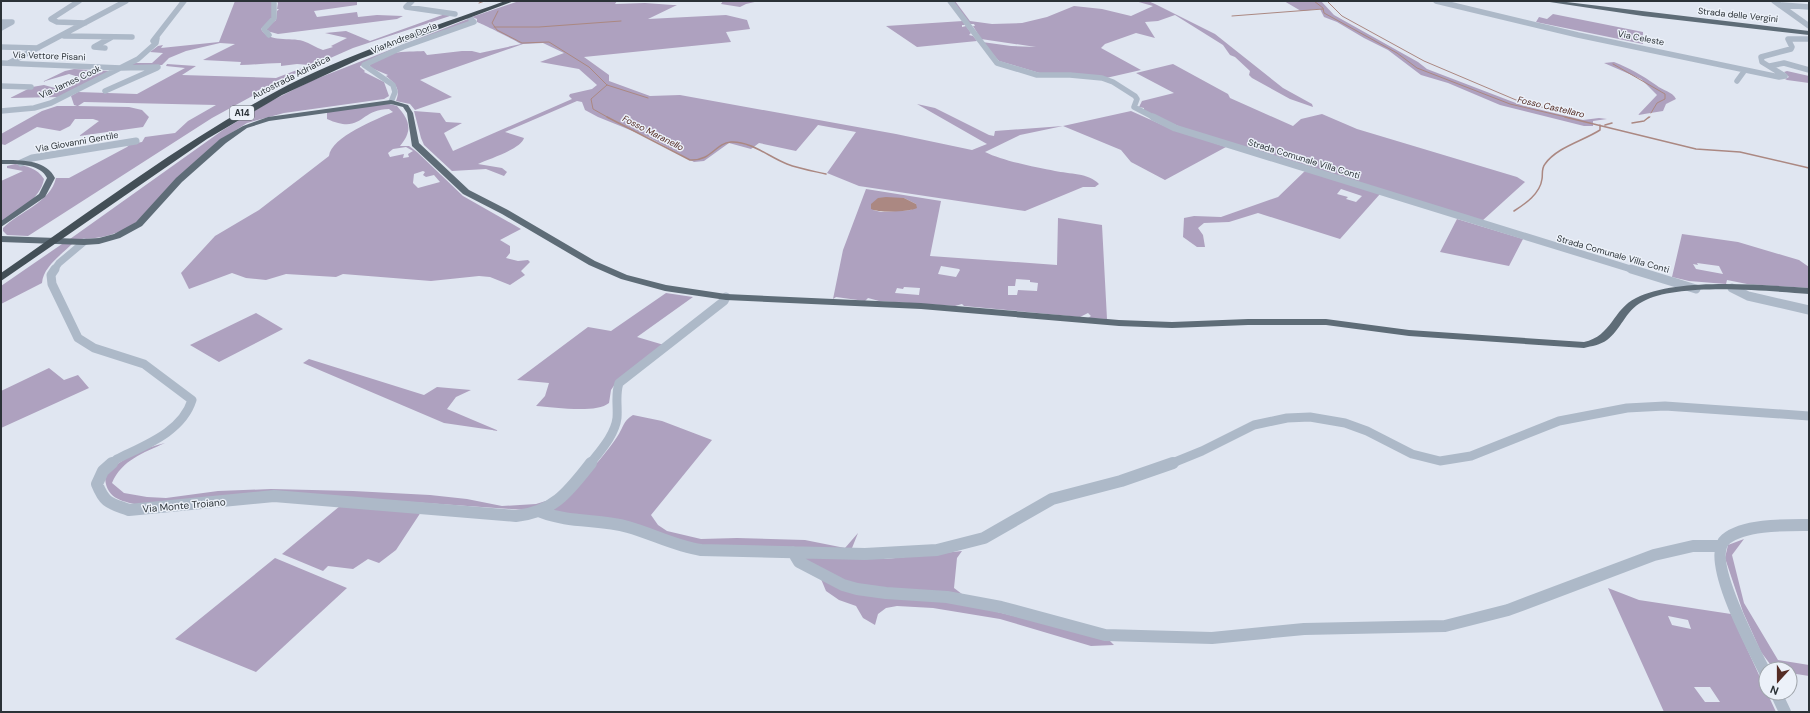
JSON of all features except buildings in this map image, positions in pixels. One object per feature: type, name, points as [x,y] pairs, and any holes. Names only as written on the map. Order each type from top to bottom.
[{"type":"highway","name":"Autostrada Adriatica","points":[[1,268],[192,138],[269,92],[350,55],[501,1]]},
{"type":"highway","name":"Autostrada Adriatica","points":[[1,278],[204,137],[268,99],[317,74],[362,55],[511,1]]},
{"type":"main road","name":"Strada delle Vergini","points":[[1546,1],[1809,33]]},
{"type":"main road","points":[[1,162],[21,163],[43,169],[51,175],[50,183],[42,195],[2,232],[19,240],[81,242],[108,239],[136,227],[179,180],[223,141],[245,127],[268,119],[391,102],[406,106],[410,113],[415,144],[466,192],[505,212],[579,257],[609,271],[665,288],[726,297],[921,306],[1126,323],[1172,325],[1248,322],[1326,322],[1409,333],[1584,345],[1604,340],[1628,307],[1640,298],[1662,292],[1732,288],[1809,291]]},
{"type":"street","points":[[79,1],[51,19],[60,22],[86,23]]},
{"type":"street","points":[[1,68],[126,1]]},
{"type":"street","name":"Via James Cook","points":[[1,111],[28,109],[46,104],[142,57],[158,41],[157,38],[184,1]]},
{"type":"street","points":[[269,35],[264,29],[274,18],[274,1]]},
{"type":"street","name":"Via Andrea Doria","points":[[412,1],[406,7],[455,14]]},
{"type":"street","name":"Strada Comunale Villa Conti","points":[[950,1],[993,60],[997,63],[1037,75],[1070,75],[1106,80],[1135,96],[1137,99],[1134,107],[1137,110],[1175,128],[1696,289]]},
{"type":"street","name":"Via Celeste","points":[[1436,1],[1578,35],[1775,76],[1785,76],[1770,66]]},
{"type":"street","points":[[1774,1],[1809,26]]},
{"type":"street","points":[[1780,5],[1809,7]]},
{"type":"street","points":[[1798,17],[1808,18]]},
{"type":"street","name":"Via Andrea Doria","points":[[391,102],[395,92],[393,85],[364,65],[403,47],[474,22],[470,18]]},
{"type":"street","points":[[1,28],[20,19]]},
{"type":"street","points":[[1,22],[12,22]]},
{"type":"street","points":[[61,36],[132,37]]},
{"type":"street","points":[[105,48],[94,47],[113,37]]},
{"type":"street","points":[[1809,39],[1788,39],[1792,48],[1761,57],[1762,62],[1770,66],[1774,63],[1781,63],[1809,70]]},
{"type":"street","points":[[1,47],[40,48]]},
{"type":"street","name":"Via Vettore Pisani","points":[[1,63],[121,68],[158,67],[105,91]]},
{"type":"street","points":[[1737,81],[1745,70]]},
{"type":"street","points":[[1,86],[31,86]]},
{"type":"street","name":"Via Giovanni Gentile","points":[[21,163],[32,158],[136,141]]},
{"type":"street","name":"Via Monte Troiano","points":[[81,242],[59,263],[51,275],[52,284],[78,338],[94,348],[144,364],[192,400],[189,410],[179,422],[160,438],[117,459],[103,471],[97,484],[98,490],[102,497],[110,502],[129,510],[141,510],[274,496],[516,516],[541,512]]},
{"type":"street","points":[[1732,288],[1748,296],[1809,310]]},
{"type":"street","points":[[541,512],[554,504],[565,494],[612,435],[617,422],[615,398],[619,383],[724,301],[726,297]]},
{"type":"street","points":[[541,512],[557,517],[619,525],[636,529],[669,543],[691,549],[712,551],[793,552],[885,556],[955,546],[988,537],[1035,507],[1054,498],[1092,490],[1158,468],[1195,455],[1262,422],[1279,419],[1297,417],[1354,426],[1411,453],[1435,461],[1477,454],[1559,421],[1625,409],[1653,406],[1684,407],[1809,416]]},
{"type":"street","points":[[1760,661],[1746,634],[1725,582],[1718,555],[1720,546],[1726,539],[1739,532],[1809,525]]},
{"type":"street","points":[[793,552],[799,562],[843,585],[857,589],[886,593],[947,596],[1001,607],[1105,635],[1212,638],[1304,629],[1445,626],[1508,610],[1654,555],[1693,546],[1720,546]]},
{"type":"street","points":[[1780,701],[1785,712]]},
{"type":"shaded area","points":[[235,1],[272,1],[272,18],[261,29],[265,33],[274,38],[303,41],[323,50],[333,47],[331,46],[347,38],[325,33],[346,31],[370,41],[448,13],[453,15],[353,48],[285,78],[212,118],[28,236],[7,235],[3,231],[3,228],[48,194],[53,187],[56,178],[69,178],[130,144],[142,142],[145,137],[175,133],[188,121],[216,105],[84,102],[78,106],[129,107],[142,110],[149,117],[143,127],[79,136],[99,121],[93,119],[75,119],[70,126],[60,131],[37,127],[5,145],[1,144],[1,134],[42,111],[57,106],[77,106],[74,105],[71,96],[78,92],[137,94],[185,68],[166,66],[167,64],[196,66],[182,75],[276,78],[310,65],[297,64],[281,66],[281,63],[240,65],[241,62],[203,60],[235,44],[220,43],[186,51],[169,58],[162,65],[130,65],[134,63],[152,63],[163,53],[150,52],[158,46],[163,45],[161,48],[219,42]]},
{"type":"shaded area","points":[[276,1],[357,1],[357,5],[314,11],[317,17],[357,12],[358,17],[377,15],[403,16],[397,19],[278,34],[267,31],[267,27],[276,20],[277,11],[279,9],[277,9],[278,3]]},
{"type":"shaded area","points":[[519,1],[617,1],[615,4],[645,3],[677,5],[648,19],[726,15],[747,20],[750,29],[726,32],[731,42],[584,57],[609,75],[609,81],[650,96],[680,95],[896,134],[972,150],[987,144],[917,104],[935,108],[989,135],[994,136],[995,131],[1063,126],[1020,135],[985,152],[1019,163],[1055,171],[1078,174],[1095,180],[1099,184],[1095,187],[1083,187],[1025,211],[859,186],[827,173],[856,132],[818,125],[796,151],[759,143],[751,149],[729,143],[704,161],[694,162],[650,138],[598,117],[585,110],[582,102],[577,101],[505,132],[524,138],[522,142],[511,150],[478,164],[502,168],[507,172],[504,176],[486,169],[452,171],[424,145],[414,111],[440,113],[446,122],[462,123],[444,133],[453,151],[572,99],[569,96],[570,94],[592,89],[597,85],[579,69],[540,62],[564,53],[543,43],[523,44],[420,80],[452,97],[415,110],[410,104],[396,101],[398,93],[392,81],[386,76],[388,75],[369,67],[373,61],[379,57],[394,53],[424,51],[427,55],[472,51],[480,53],[521,44],[477,22],[477,19],[472,17]]},
{"type":"shaded area","points":[[723,1],[759,1],[740,7],[721,4]]},
{"type":"shaded area","points":[[953,1],[955,1],[970,21],[992,24],[1022,23],[1047,17],[1074,6],[1102,9],[1131,16],[1153,6],[1135,1],[1148,1],[1215,34],[1283,88],[1312,104],[1313,107],[1290,99],[1252,78],[1249,75],[1250,71],[1235,57],[1230,55],[1223,45],[1175,15],[1158,21],[1145,22],[1155,38],[1136,33],[1105,44],[1101,48],[1141,70],[1106,78],[1043,74],[999,61],[982,42],[1011,46],[1036,47],[981,39],[973,26],[975,26],[974,24],[970,24]]},
{"type":"shaded area","points":[[1284,1],[1321,1],[1334,15],[1418,62],[1427,69],[1521,105],[1583,120],[1599,118],[1607,119],[1593,121],[1593,126],[1584,126],[1500,105],[1448,83],[1421,75],[1388,50],[1337,22],[1324,17],[1320,9],[1301,11]]},
{"type":"shaded area","points":[[1553,14],[1643,32],[1643,44],[1536,22],[1539,17],[1547,19]]},
{"type":"shaded area","points":[[468,19],[472,21],[360,66],[365,71],[364,72],[384,82],[389,96],[384,99],[284,113],[247,123],[217,142],[138,221],[114,234],[89,239],[70,239],[223,130],[269,102],[311,81]]},
{"type":"shaded area","points":[[963,21],[965,25],[962,25],[962,27],[966,26],[971,33],[969,35],[973,36],[977,41],[917,47],[886,26]]},
{"type":"shaded area","points":[[1614,62],[1641,75],[1670,93],[1676,99],[1666,104],[1663,111],[1638,115],[1657,95],[1641,79],[1604,63]]},
{"type":"shaded area","points":[[1173,64],[1228,94],[1230,98],[1293,126],[1301,119],[1322,114],[1357,129],[1517,177],[1525,182],[1482,221],[1194,133],[1144,111],[1144,108],[1139,107],[1142,101],[1174,93],[1136,73]]},
{"type":"shaded area","points":[[74,69],[110,71],[59,97],[10,98],[32,87],[44,85],[55,88],[82,78],[69,74],[42,82],[65,71]]},
{"type":"shaded area","points":[[1787,71],[1809,76],[1809,83],[1785,79],[1789,77],[1784,72]]},
{"type":"shaded area","points":[[390,104],[397,106],[405,116],[408,126],[407,135],[400,146],[409,146],[417,152],[463,196],[521,229],[500,240],[510,246],[510,253],[506,258],[518,261],[528,260],[530,262],[521,271],[525,275],[510,285],[490,277],[479,276],[431,281],[343,274],[336,277],[286,274],[266,280],[246,278],[232,273],[189,289],[181,273],[215,236],[259,210],[329,156],[332,149],[346,136],[366,124],[393,112],[389,109],[379,110],[355,123],[348,124],[327,119],[327,112],[370,105]],"holes":[[[406,147],[413,151],[408,154],[409,157],[403,158],[404,154],[390,157],[388,153],[393,149]],[[423,171],[425,172],[423,175],[426,177],[434,175],[440,182],[418,188],[413,183],[414,174]]]},
{"type":"shaded area","points":[[1131,111],[1169,128],[1226,147],[1165,180],[1131,162],[1121,150],[1063,126]]},
{"type":"shaded area","points":[[15,164],[35,170],[44,179],[42,186],[33,199],[1,222],[1,181],[23,171],[7,168],[7,166]]},
{"type":"shaded area","points":[[1306,170],[1380,194],[1340,239],[1258,213],[1229,222],[1204,223],[1198,228],[1203,235],[1205,247],[1197,247],[1183,237],[1184,218],[1194,216],[1221,217],[1278,197]],"holes":[[[1341,189],[1362,196],[1356,202],[1346,199],[1348,197],[1337,194]]]},
{"type":"shaded area","points":[[866,189],[941,201],[930,256],[1057,265],[1058,218],[1102,225],[1107,319],[1088,318],[1091,316],[1088,313],[1080,317],[964,306],[962,304],[955,306],[879,301],[868,298],[865,301],[836,297],[833,299],[843,250]],"holes":[[[904,198],[916,204],[911,210],[881,212],[873,210]],[[941,266],[960,270],[956,277],[938,274]],[[1016,279],[1030,280],[1030,282],[1038,283],[1037,291],[1018,290],[1017,295],[1008,295],[1008,286],[1015,286]],[[904,287],[920,288],[919,295],[895,293],[897,288],[903,289]]]},
{"type":"shaded area","points":[[878,198],[904,198],[916,204],[917,208],[894,212],[871,209],[871,204]]},
{"type":"shaded area","points":[[1457,219],[1523,239],[1509,266],[1440,252]]},
{"type":"shaded area","points":[[1682,234],[1738,242],[1799,260],[1809,267],[1809,288],[1747,284],[1727,280],[1726,284],[1689,281],[1672,277]],"holes":[[[1697,263],[1719,266],[1723,274],[1696,269],[1693,264],[1698,265]]]},
{"type":"shaded area","points":[[62,244],[72,244],[49,266],[43,277],[42,283],[1,304],[1,286]]},
{"type":"shaded area","points":[[666,293],[693,297],[637,337],[664,345],[615,384],[611,390],[609,403],[603,406],[585,409],[536,406],[545,396],[549,383],[517,380],[588,327],[611,331]]},
{"type":"shaded area","points":[[256,313],[283,329],[219,362],[190,345]]},
{"type":"shaded area","points":[[309,359],[424,395],[437,387],[471,390],[456,397],[447,409],[499,431],[444,423],[303,363]]},
{"type":"shaded area","points":[[49,368],[64,380],[78,375],[89,388],[1,428],[1,391]]},
{"type":"shaded area","points":[[633,415],[662,421],[712,440],[651,515],[658,525],[667,531],[701,539],[737,538],[805,540],[845,548],[858,533],[850,553],[714,548],[548,511],[594,467],[617,437],[625,422]]},
{"type":"shaded area","points":[[165,443],[141,454],[127,463],[121,468],[112,483],[124,493],[147,497],[166,498],[218,491],[271,489],[430,495],[467,499],[502,506],[536,504],[549,500],[540,507],[525,510],[284,493],[139,505],[120,500],[111,494],[106,483],[105,475],[111,469],[132,455]]},
{"type":"shaded area","points":[[340,506],[421,512],[396,550],[379,563],[368,559],[353,569],[328,566],[323,571],[282,554]]},
{"type":"shaded area","points":[[1744,539],[1732,555],[1744,603],[1778,660],[1784,661],[1768,661],[1761,652],[1743,612],[1725,558],[1728,545]]},
{"type":"shaded area","points":[[962,551],[957,558],[954,588],[962,594],[934,591],[878,589],[838,579],[803,561],[804,555],[853,559],[886,559]]},
{"type":"shaded area","points":[[275,558],[347,588],[256,672],[175,639]]},
{"type":"shaded area","points":[[821,579],[944,599],[1108,639],[1114,645],[1091,646],[1000,619],[933,608],[897,606],[886,608],[878,614],[875,625],[863,618],[856,606],[839,600],[826,591]]},
{"type":"shaded area","points":[[1608,588],[1639,600],[1731,614],[1758,673],[1758,701],[1771,701],[1776,712],[1664,712]],"holes":[[[1668,616],[1688,620],[1691,629],[1672,625]],[[1694,687],[1710,687],[1720,702],[1705,702]]]},
{"type":"shaded area","points":[[1798,663],[1809,665],[1809,676],[1798,674]]},
{"type":"waterway","name":"Fosso Maranello","points":[[479,3],[485,1]]},
{"type":"waterway","name":"Fosso Castellaro","points":[[1314,1],[1323,8],[1324,13],[1397,53],[1417,68],[1510,104],[1570,118]]},
{"type":"waterway","points":[[1327,1],[1342,16],[1424,61],[1516,100],[1568,114]]},
{"type":"waterway","points":[[1232,16],[1323,9]]},
{"type":"waterway","name":"Fosso Maranello","points":[[495,27],[492,23],[498,11]]},
{"type":"waterway","points":[[495,27],[539,27],[621,21]]},
{"type":"waterway","name":"Fosso Maranello","points":[[495,27],[497,30],[522,43],[549,42],[589,67],[607,85]]},
{"type":"waterway","points":[[1613,64],[1665,94],[1665,99],[1657,103],[1651,113]]},
{"type":"waterway","name":"Fosso Maranello","points":[[607,85],[648,98]]},
{"type":"waterway","name":"Fosso Maranello","points":[[607,85],[591,99],[593,109],[609,118]]},
{"type":"waterway","name":"Fosso Maranello","points":[[607,117],[690,160],[703,158],[726,143],[738,142],[753,147],[787,164],[826,174]]},
{"type":"waterway","name":"Fosso Castellaro","points":[[1565,117],[1600,126]]},
{"type":"waterway","points":[[1632,123],[1644,121],[1649,117]]},
{"type":"waterway","name":"Fosso Castellaro","points":[[1605,125],[1612,123]]},
{"type":"waterway","points":[[1514,211],[1535,194],[1541,184],[1543,168],[1550,158],[1563,149],[1600,130],[1600,126]]},
{"type":"waterway","name":"Fosso Castellaro","points":[[1600,126],[1696,149],[1740,152],[1809,168]]}]
